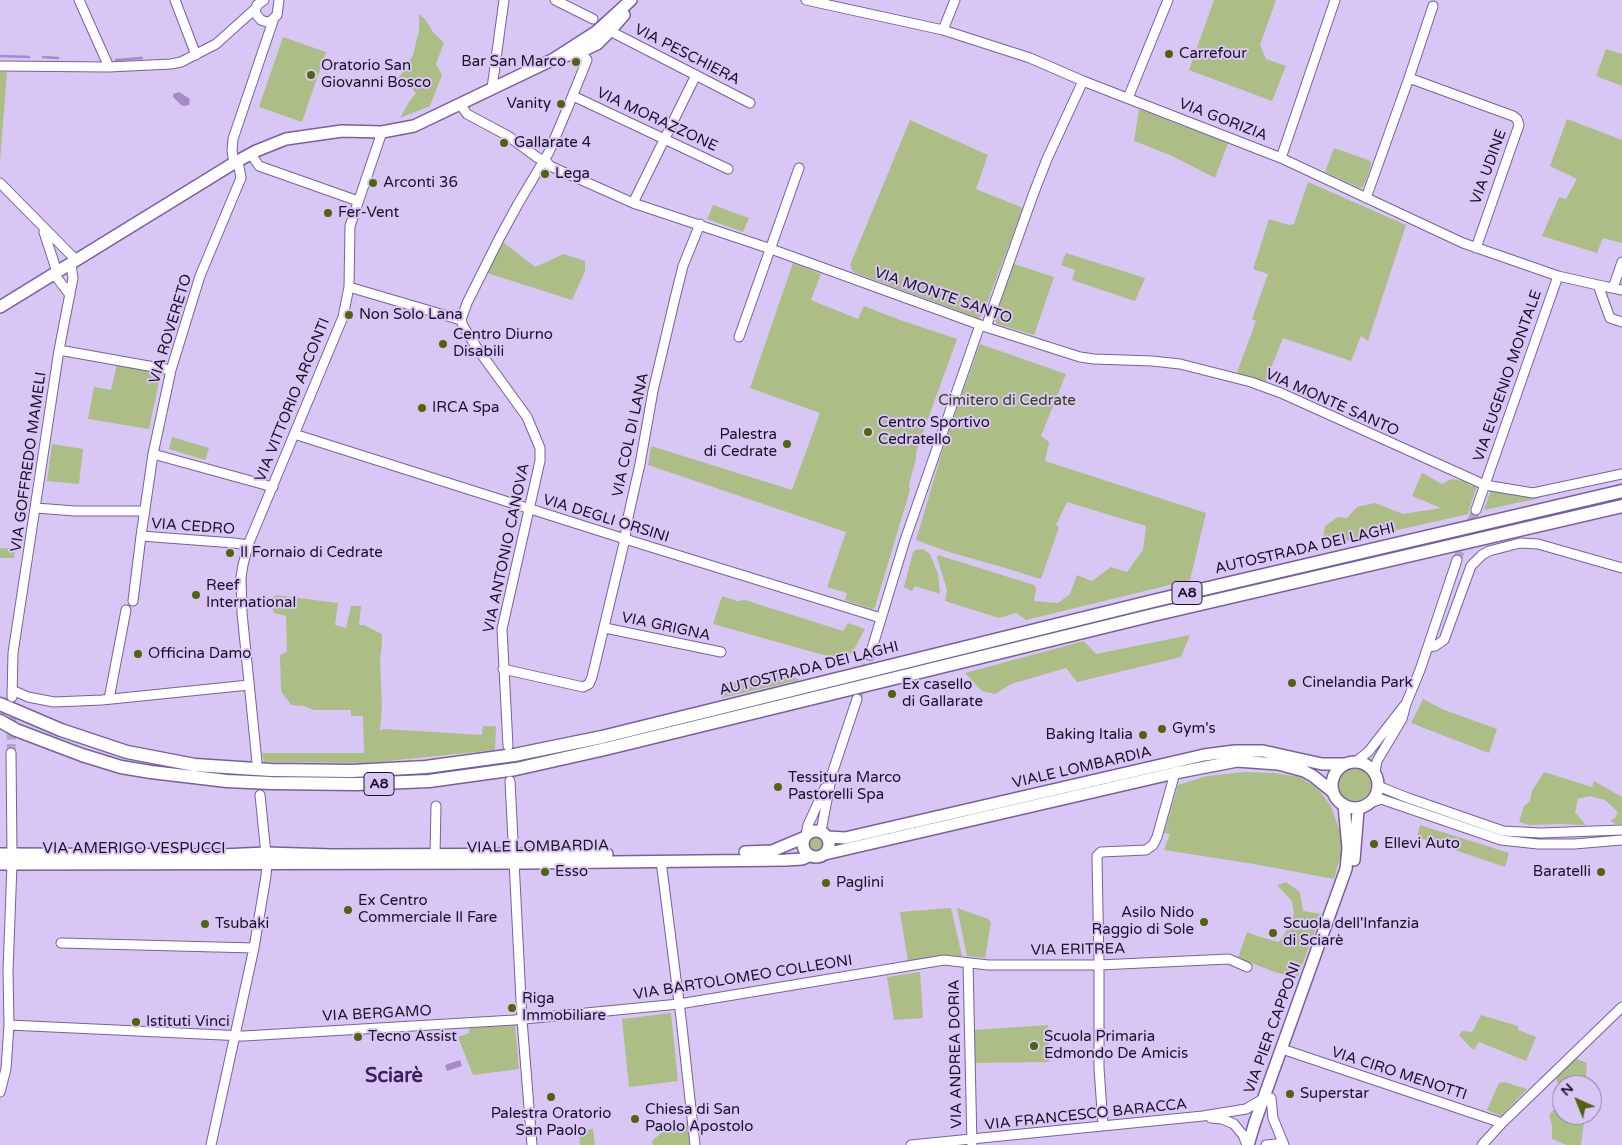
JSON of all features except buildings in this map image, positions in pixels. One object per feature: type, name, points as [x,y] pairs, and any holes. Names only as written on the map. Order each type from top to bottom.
[{"type":"highway","name":"AUTOSTRADA DEI LAGHI","points":[[0,704],[61,730],[128,752],[195,765],[271,770],[352,771],[426,767],[514,755],[602,737],[1153,601],[1622,491]]},
{"type":"highway","name":"AUTOSTRADA DEI LAGHI","points":[[0,721],[16,730],[82,755],[122,767],[151,772],[227,781],[357,784],[429,781],[516,769],[740,717],[1153,615],[1622,506]]},
{"type":"highway","points":[[8,694],[28,710],[131,746],[195,765]]},
{"type":"highway","points":[[0,730],[23,740],[82,755]]},
{"type":"main road","points":[[582,52],[603,26],[632,0]]},
{"type":"main road","points":[[0,307],[251,154],[286,139],[342,131],[382,132],[414,126],[554,59],[582,52],[597,44],[610,32],[632,0]]},
{"type":"main road","name":"VIALE LOMBARDIA","points":[[824,834],[845,838],[1204,755],[1236,751],[1263,751],[1322,764],[1350,763]]},
{"type":"main road","name":"VIALE LOMBARDIA","points":[[825,854],[1174,773],[1237,761],[1278,764],[1304,771],[1314,776],[1333,792]]},
{"type":"main road","points":[[1350,763],[1368,766],[1375,772],[1378,779],[1377,792],[1366,805],[1352,808],[1337,800],[1332,784],[1338,769],[1350,763]]},
{"type":"main road","name":"VIA PIER CAPPONI","points":[[1256,1145],[1267,1098],[1346,869],[1348,848],[1344,805]]},
{"type":"main road","name":"VIA PIER CAPPONI","points":[[1247,1145],[1288,1052],[1354,868],[1358,811],[1366,805]]},
{"type":"main road","points":[[811,831],[824,834],[829,846],[825,854],[820,857],[809,856],[804,851],[802,845],[805,836],[811,831]]},
{"type":"main road","name":"VIALE LOMBARDIA","points":[[267,858],[332,855],[435,855],[514,859],[758,852],[772,851],[805,836]]},
{"type":"main road","name":"VIA AMERIGO VESPUCCI","points":[[0,854],[12,859]]},
{"type":"main road","name":"VIA AMERIGO VESPUCCI","points":[[0,864],[12,859],[222,855],[267,858]]},
{"type":"main road","name":"VIALE LOMBARDIA","points":[[267,858],[786,860],[802,859],[809,856]]},
{"type":"street","points":[[79,0],[109,67]]},
{"type":"street","points":[[175,0],[196,55]]},
{"type":"street","points":[[492,88],[504,0]]},
{"type":"street","points":[[555,0],[593,19]]},
{"type":"street","name":"VIA GORIZIA","points":[[806,0],[943,30],[1030,58],[1083,81],[1281,158],[1463,244],[1558,276],[1618,289]]},
{"type":"street","points":[[943,30],[954,0]]},
{"type":"street","points":[[1128,98],[1168,0]]},
{"type":"street","points":[[1281,158],[1335,0]]},
{"type":"street","points":[[0,66],[109,67],[171,64],[196,55],[216,44],[260,6],[278,4]]},
{"type":"street","name":"VIA ROVERETO","points":[[141,536],[153,454],[171,370],[200,276],[240,178],[232,151],[233,140],[267,43],[278,4]]},
{"type":"street","points":[[260,6],[267,22],[274,18]]},
{"type":"street","points":[[260,6],[267,43]]},
{"type":"street","points":[[1366,198],[1433,6]]},
{"type":"street","name":"VIA PESCHIERA","points":[[610,32],[750,103]]},
{"type":"street","points":[[348,287],[461,320],[467,303],[500,237],[544,160],[573,96],[582,52]]},
{"type":"street","points":[[633,203],[696,75]]},
{"type":"street","name":"VIA UDINE","points":[[1409,78],[1513,116],[1519,125],[1476,248]]},
{"type":"street","points":[[870,655],[940,439],[1047,159],[1083,81]]},
{"type":"street","name":"VIA MORAZZONE","points":[[573,96],[666,138],[728,169]]},
{"type":"street","name":"VIA MONTE SANTO","points":[[460,104],[467,114],[516,140],[533,155],[544,160],[550,166],[633,203],[700,224],[983,326],[1094,359],[1180,364],[1251,382],[1281,392],[1485,485],[1533,493],[1622,474]]},
{"type":"street","name":"VIA VITTORIO ARCONTI","points":[[257,762],[242,613],[241,583],[243,565],[248,545],[343,317],[348,287],[350,226],[382,132]]},
{"type":"street","points":[[251,154],[259,166],[358,201]]},
{"type":"street","points":[[739,337],[799,168]]},
{"type":"street","points":[[0,182],[73,262]]},
{"type":"street","name":"VIA COL DI LANA","points":[[503,669],[583,687],[589,684],[605,628],[625,540],[653,391],[675,298],[683,266],[700,224]]},
{"type":"street","points":[[41,225],[52,253],[56,273],[70,295]]},
{"type":"street","name":"VIA GOFFREDO MAMELI","points":[[8,694],[59,350],[73,278],[73,262]]},
{"type":"street","points":[[1618,289],[1622,262]]},
{"type":"street","name":"VIA EUGENIO MONTALE","points":[[1485,485],[1558,276]]},
{"type":"street","points":[[1598,286],[1610,318],[1622,322]]},
{"type":"street","name":"VIA ANTONIO CANOVA","points":[[461,320],[477,348],[527,417],[540,448],[540,461],[530,509],[502,629],[508,746]]},
{"type":"street","points":[[59,350],[171,370]]},
{"type":"street","name":"VIA DEGLI ORSINI","points":[[294,434],[625,540],[881,618]]},
{"type":"street","points":[[153,454],[273,487]]},
{"type":"street","points":[[1476,510],[1485,485]]},
{"type":"street","points":[[36,508],[75,511],[145,511]]},
{"type":"street","name":"VIA CEDRO","points":[[133,601],[141,536],[248,545]]},
{"type":"street","points":[[1428,647],[1435,646],[1444,640],[1472,566],[1488,551],[1520,543],[1538,544],[1622,568]]},
{"type":"street","points":[[1375,772],[1377,761],[1402,719],[1458,560]]},
{"type":"street","points":[[109,699],[126,610]]},
{"type":"street","name":"VIA GRIGNA","points":[[605,628],[721,652]]},
{"type":"street","points":[[8,694],[54,702],[109,699],[249,686]]},
{"type":"street","points":[[805,836],[808,825],[832,774],[856,699]]},
{"type":"street","points":[[1350,763],[1369,751],[1406,704]]},
{"type":"street","points":[[0,1092],[6,1070],[9,1025],[8,971],[12,859],[10,752]]},
{"type":"street","points":[[1103,1125],[1099,1068],[1098,854],[1101,852],[1146,850],[1153,846],[1158,837],[1174,773]]},
{"type":"street","points":[[824,834],[832,774]]},
{"type":"street","points":[[510,781],[522,1020],[532,1145]]},
{"type":"street","points":[[1378,786],[1503,831],[1540,833],[1622,830]]},
{"type":"street","points":[[211,1145],[263,898],[267,858],[260,795]]},
{"type":"street","points":[[1366,805],[1381,799],[1501,840],[1538,844],[1574,844],[1622,840]]},
{"type":"street","points":[[435,855],[436,806]]},
{"type":"street","points":[[661,860],[695,1145]]},
{"type":"street","points":[[61,943],[254,948]]},
{"type":"street","name":"VIA ERITREA","points":[[968,963],[997,965],[1099,965],[1229,959],[1247,967]]},
{"type":"street","name":"VIA BARTOLOMEO COLLEONI","points":[[522,1020],[679,1004],[944,960],[968,963]]},
{"type":"street","name":"VIA ANDREA DORIA","points":[[968,963],[971,1142]]},
{"type":"street","points":[[1482,1145],[1502,1123],[1622,1008]]},
{"type":"street","name":"VIA BERGAMO","points":[[9,1025],[235,1036],[522,1020]]},
{"type":"street","name":"VIA CIRO MENOTTI","points":[[1288,1052],[1502,1123]]},
{"type":"street","points":[[1267,1098],[1284,1145]]},
{"type":"street","name":"VIA FRANCESCO BARACCA","points":[[911,1145],[971,1142],[1103,1125],[1203,1116],[1246,1108],[1267,1098]]},
{"type":"street","name":"VIA FRANCESCO BARACCA","points":[[1203,1116],[1222,1119],[1234,1124],[1243,1135],[1247,1145]]},
{"type":"street","points":[[1266,1145],[1278,1145]]},
{"type":"green space","points":[[1214,0],[1276,0],[1260,45],[1266,59],[1286,66],[1272,101],[1189,70]]},
{"type":"green space","points":[[419,14],[444,43],[436,64],[442,75],[430,106],[400,118],[416,93],[409,85],[397,79],[413,55],[419,31]]},
{"type":"green space","points":[[283,37],[326,52],[302,122],[259,107]]},
{"type":"green space","points":[[1606,49],[1622,54],[1622,86],[1596,76]]},
{"type":"green space","points":[[0,72],[7,72],[0,161]]},
{"type":"green space","points":[[1139,109],[1228,143],[1215,178],[1170,155],[1134,141]]},
{"type":"green space","points":[[1567,119],[1622,140],[1622,243],[1603,238],[1597,253],[1542,236],[1559,197],[1566,199],[1577,179],[1550,166]]},
{"type":"green space","points":[[910,120],[988,155],[976,189],[1023,208],[982,316],[978,318],[853,272],[850,265]]},
{"type":"green space","points":[[1334,148],[1371,162],[1363,187],[1360,188],[1325,172]]},
{"type":"green space","points":[[1308,182],[1406,225],[1368,341],[1361,336],[1351,361],[1283,338],[1265,383],[1236,375],[1256,321],[1252,319],[1268,274],[1253,269],[1269,219],[1289,225],[1294,224]]},
{"type":"green space","points":[[713,205],[749,218],[743,232],[707,219]]},
{"type":"green space","points":[[502,241],[535,267],[564,254],[585,261],[585,271],[572,300],[487,273]]},
{"type":"green space","points":[[1066,253],[1145,278],[1135,301],[1072,280],[1075,270],[1061,265]]},
{"type":"green space","name":"Centro Sportivo Cedratello","points":[[793,263],[821,274],[811,300],[858,319],[864,306],[957,339],[916,452],[909,485],[910,490],[875,607],[872,609],[845,600],[847,593],[827,587],[846,532],[648,465],[651,446],[792,490],[820,413],[750,388]]},
{"type":"green space","points":[[1014,264],[1054,277],[1034,335],[997,324],[994,318]]},
{"type":"green space","name":"Cimitero di Cedrate","points":[[980,344],[1066,374],[1041,436],[1049,442],[1045,461],[1206,513],[1190,580],[1026,620],[1016,613],[999,618],[945,601],[947,590],[938,555],[1034,585],[1036,588],[1034,601],[1058,603],[1070,594],[1077,575],[1092,581],[1111,567],[1127,572],[1143,550],[1146,526],[1067,502],[1056,525],[1059,527],[1041,579],[949,552],[916,540],[945,442]]},
{"type":"green space","points":[[117,364],[161,372],[149,429],[88,419],[94,387],[111,390]]},
{"type":"green space","points":[[172,437],[209,448],[205,460],[169,449]]},
{"type":"green space","points":[[52,444],[83,449],[79,484],[47,481]]},
{"type":"green space","points":[[1422,473],[1442,484],[1452,479],[1464,481],[1471,486],[1477,485],[1468,514],[1336,544],[1330,543],[1323,537],[1325,526],[1338,517],[1347,518],[1357,507],[1375,503],[1403,514],[1441,508],[1412,496]]},
{"type":"green space","points":[[1491,490],[1540,498],[1484,510]]},
{"type":"green space","points":[[0,548],[15,549],[14,558],[0,558]]},
{"type":"green space","points":[[923,549],[930,554],[938,574],[940,594],[915,586],[912,591],[904,587],[913,552]]},
{"type":"green space","points":[[276,595],[338,603],[335,625],[346,628],[351,606],[361,606],[359,625],[364,625],[382,634],[380,731],[384,729],[482,735],[483,726],[494,726],[496,727],[495,750],[368,763],[264,762],[262,753],[364,753],[363,716],[351,716],[351,710],[314,710],[304,706],[291,705],[281,691],[280,655],[287,652],[286,616],[274,613],[270,601]]},
{"type":"green space","points":[[722,596],[737,601],[745,600],[843,631],[848,623],[865,629],[852,653],[836,657],[820,654],[713,624]]},
{"type":"green space","points":[[1190,635],[1181,657],[1077,682],[1066,668],[1011,684],[995,694],[982,691],[965,673],[1084,641],[1096,654]]},
{"type":"green space","points":[[777,670],[800,680],[721,698],[727,682],[738,682],[753,675]]},
{"type":"green space","points":[[1423,699],[1442,709],[1497,729],[1489,753],[1411,723]]},
{"type":"green space","points":[[1354,767],[1366,772],[1371,784],[1366,796],[1354,801],[1342,796],[1337,784],[1342,772]]},
{"type":"green space","points":[[1245,772],[1274,773],[1300,777],[1318,789],[1331,806],[1341,835],[1342,851],[1334,879],[1164,850],[1170,834],[1164,833],[1178,785],[1207,776]]},
{"type":"green space","points":[[1544,772],[1592,787],[1594,781],[1622,797],[1622,824],[1610,821],[1615,818],[1618,812],[1605,800],[1590,796],[1578,799],[1575,812],[1586,825],[1529,825],[1519,822],[1524,806],[1530,801],[1532,791]]},
{"type":"green space","points":[[1420,825],[1509,853],[1505,867],[1417,837]]},
{"type":"green space","points":[[816,835],[822,838],[825,844],[822,850],[816,853],[810,850],[807,844],[810,838]]},
{"type":"green space","points":[[1286,882],[1300,892],[1303,911],[1321,914],[1297,979],[1238,958],[1247,932],[1279,942],[1285,933],[1294,914],[1292,901],[1277,885]]},
{"type":"green space","points":[[951,908],[962,956],[908,962],[900,912]]},
{"type":"green space","points":[[957,908],[988,919],[991,922],[985,958],[967,956]]},
{"type":"green space","points":[[920,972],[923,1018],[894,1020],[887,977]]},
{"type":"green space","points":[[671,1013],[678,1081],[629,1087],[622,1019]]},
{"type":"green space","points":[[1481,1015],[1518,1026],[1518,1030],[1536,1037],[1526,1061],[1479,1042],[1474,1050],[1469,1046],[1459,1035],[1462,1031],[1472,1032]]},
{"type":"green space","points":[[515,1025],[519,1069],[473,1075],[458,1037],[469,1033],[470,1028]]},
{"type":"green space","points":[[1048,1025],[1049,1062],[974,1063],[974,1030]]},
{"type":"green space","points":[[1575,1058],[1587,1063],[1586,1075],[1559,1075]]},
{"type":"green space","points":[[1504,1082],[1527,1089],[1501,1116],[1487,1110],[1499,1083]]},
{"type":"green space","points":[[1552,1112],[1552,1125],[1549,1115]]},
{"type":"green space","points":[[687,1123],[690,1145],[653,1145],[652,1141],[664,1129],[677,1128]]},
{"type":"green space","points":[[1552,1125],[1584,1125],[1581,1145],[1567,1145],[1552,1139]]},
{"type":"green space","points":[[593,1129],[595,1145],[580,1145],[579,1130]]},
{"type":"shaded area","points":[[179,92],[190,99],[189,105],[181,105],[173,97],[173,94]]},
{"type":"shaded area","points":[[460,1060],[462,1066],[447,1071],[445,1065]]},
{"type":"waterway","points":[[0,56],[29,57]]},
{"type":"waterway","points":[[43,57],[58,58]]},
{"type":"waterway","points":[[116,60],[142,58]]},
{"type":"tunnel","points":[[1457,560],[1476,510]]},
{"type":"tunnel","points":[[857,699],[870,655]]},
{"type":"tunnel","points":[[11,753],[12,705]]},
{"type":"place","name":"Carrefour","points":[[1169,54]]},
{"type":"place","name":"Bar San Marco","points":[[576,62]]},
{"type":"place","name":"Oratorio San Giovanni Bosco","points":[[311,75]]},
{"type":"place","name":"Vanity","points":[[561,104]]},
{"type":"place","name":"Gallarate 4","points":[[504,143]]},
{"type":"place","name":"Lega","points":[[545,174]]},
{"type":"place","name":"Arconti 36","points":[[373,183]]},
{"type":"place","name":"Fer-Vent","points":[[328,213]]},
{"type":"place","name":"Non Solo Lana","points":[[349,315]]},
{"type":"place","name":"Centro Diurno Disabili","points":[[443,344]]},
{"type":"place","name":"IRCA Spa","points":[[422,408]]},
{"type":"place","name":"Centro Sportivo Cedratello","points":[[868,432]]},
{"type":"place","name":"Palestra di Cedrate","points":[[787,444]]},
{"type":"place","name":"Il Fornaio di Cedrate","points":[[230,553]]},
{"type":"place","name":"Reef International","points":[[196,595]]},
{"type":"place","name":"Officina Damo","points":[[138,654]]},
{"type":"place","name":"Cinelandia Park","points":[[1292,683]]},
{"type":"place","name":"Ex casello di Gallarate","points":[[892,694]]},
{"type":"place","name":"Gym's","points":[[1162,729]]},
{"type":"place","name":"Baking Italia","points":[[1143,735]]},
{"type":"place","name":"Tessitura Marco Pastorelli Spa","points":[[778,787]]},
{"type":"place","name":"Ellevi Auto","points":[[1374,844]]},
{"type":"place","name":"Esso","points":[[545,872]]},
{"type":"place","name":"Baratelli","points":[[1601,872]]},
{"type":"place","name":"Paglini","points":[[826,883]]},
{"type":"place","name":"Ex Centro Commerciale Il Fare","points":[[348,910]]},
{"type":"place","name":"Asilo Nido Raggio di Sole","points":[[1204,922]]},
{"type":"place","name":"Tsubaki","points":[[205,924]]},
{"type":"place","name":"Scuola dell'Infanzia di Sciarè","points":[[1273,933]]},
{"type":"place","name":"Riga Immobiliare","points":[[512,1008]]},
{"type":"place","name":"Istituti Vinci","points":[[136,1022]]},
{"type":"place","name":"Tecno Assist","points":[[358,1037]]},
{"type":"place","name":"Scuola Primaria Edmondo De Amicis","points":[[1034,1046]]},
{"type":"place","name":"Superstar","points":[[1290,1094]]},
{"type":"place","name":"Palestra Oratorio San Paolo","points":[[551,1097]]},
{"type":"place","name":"Chiesa di San Paolo Apostolo","points":[[635,1119]]},
{"type":"district","name":"Sciarè","points":[[394,1077]]}]
